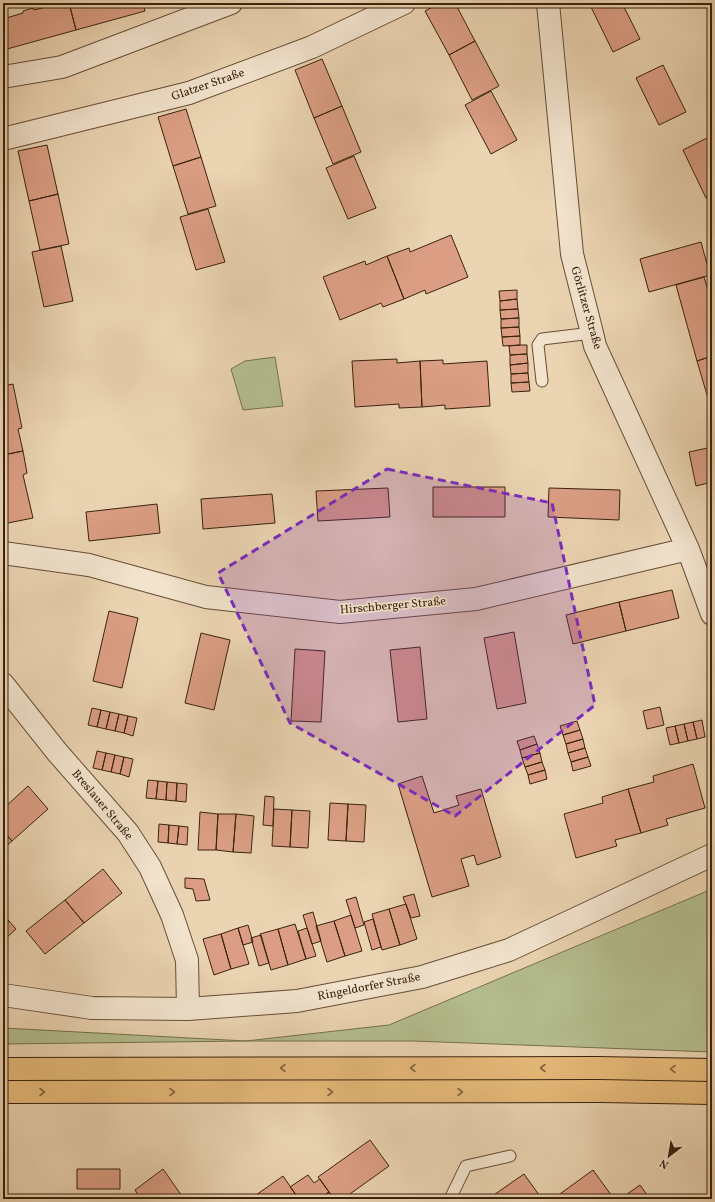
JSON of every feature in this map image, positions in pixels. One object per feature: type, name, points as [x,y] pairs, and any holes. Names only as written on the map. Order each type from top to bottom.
[{"type":"highway","points":[[3,1069],[596,1068],[712,1070]]},
{"type":"highway","points":[[3,1092],[712,1093]]},
{"type":"street","points":[[3,77],[62,67],[231,3]]},
{"type":"street","name":"Glatzer Straße","points":[[3,139],[189,93],[312,47],[404,3]]},
{"type":"street","name":"Görlitzer Straße","points":[[548,3],[572,254],[595,346],[688,549],[712,614]]},
{"type":"street","name":"Hirschberger Straße","points":[[3,554],[89,565],[206,597],[340,612],[476,598],[688,549]]},
{"type":"street","name":"Breslauer Straße","points":[[3,684],[57,752],[128,833],[150,867],[172,915],[187,960],[188,1009]]},
{"type":"street","name":"Ringeldorfer Straße","points":[[3,995],[92,1008],[188,1009],[297,1001],[422,977],[509,950],[712,855]]},
{"type":"lane","points":[[542,380],[538,345],[542,339],[592,333]]},
{"type":"lane","points":[[450,1199],[466,1166],[510,1156]]},
{"type":"highlighted area","points":[[387,469],[552,503],[595,705],[455,816],[290,723],[218,573]]},
{"type":"green space","points":[[275,357],[283,406],[243,410],[231,369],[245,361]]},
{"type":"green space","points":[[712,889],[712,1052],[413,1041],[246,1041],[389,1025]]},
{"type":"green space","points":[[3,1028],[246,1041],[3,1044]]},
{"type":"building","points":[[62,3],[69,3],[76,30],[7,49],[3,34],[3,19],[23,13],[23,11],[33,8],[34,10]]},
{"type":"building","points":[[69,3],[143,3],[145,11],[76,30]]},
{"type":"building","points":[[440,3],[455,3],[475,41],[449,55],[425,11]]},
{"type":"building","points":[[594,3],[622,3],[640,39],[613,52],[590,5]]},
{"type":"building","points":[[475,41],[499,86],[472,100],[449,55]]},
{"type":"building","points":[[322,59],[342,106],[314,118],[295,70]]},
{"type":"building","points":[[663,65],[686,112],[659,125],[636,78]]},
{"type":"building","points":[[491,91],[517,140],[491,154],[465,105]]},
{"type":"building","points":[[342,106],[361,152],[333,164],[314,118]]},
{"type":"building","points":[[186,109],[201,157],[173,166],[158,117]]},
{"type":"building","points":[[709,137],[712,143],[712,194],[706,198],[683,150]]},
{"type":"building","points":[[47,145],[58,194],[29,201],[18,151]]},
{"type":"building","points":[[354,156],[376,208],[348,219],[326,168]]},
{"type":"building","points":[[201,157],[216,206],[188,214],[173,166]]},
{"type":"building","points":[[58,194],[69,244],[40,250],[29,201]]},
{"type":"building","points":[[208,209],[225,262],[196,270],[180,217]]},
{"type":"building","points":[[451,235],[468,277],[426,294],[425,290],[404,299],[387,256],[409,248],[410,252]]},
{"type":"building","points":[[701,242],[710,275],[649,292],[640,259]]},
{"type":"building","points":[[61,246],[73,301],[44,307],[32,252]]},
{"type":"building","points":[[387,256],[404,299],[383,307],[381,303],[340,320],[323,277],[365,261],[366,265]]},
{"type":"building","points":[[704,277],[712,304],[712,356],[697,361],[676,285]]},
{"type":"building","points":[[517,290],[517,299],[500,301],[499,291]]},
{"type":"building","points":[[517,299],[518,309],[500,310],[500,301]]},
{"type":"building","points":[[518,309],[519,318],[501,319],[500,310]]},
{"type":"building","points":[[519,318],[519,327],[501,328],[501,319]]},
{"type":"building","points":[[519,327],[520,336],[502,337],[501,328]]},
{"type":"building","points":[[520,336],[520,345],[503,346],[502,337]]},
{"type":"building","points":[[527,345],[527,354],[510,355],[509,346]]},
{"type":"building","points":[[527,354],[528,363],[510,365],[510,355]]},
{"type":"building","points":[[712,356],[712,412],[697,361]]},
{"type":"building","points":[[397,359],[397,363],[420,361],[422,407],[399,408],[399,404],[355,407],[352,361]]},
{"type":"building","points":[[443,360],[443,364],[487,361],[490,406],[445,409],[445,405],[422,407],[420,361]]},
{"type":"building","points":[[528,363],[528,373],[511,374],[510,365]]},
{"type":"building","points":[[528,373],[529,382],[511,383],[511,374]]},
{"type":"building","points":[[529,382],[530,391],[512,392],[511,383]]},
{"type":"building","points":[[13,384],[22,428],[18,429],[23,451],[3,455],[3,386]]},
{"type":"building","points":[[712,447],[712,482],[696,486],[689,452]]},
{"type":"building","points":[[23,451],[27,473],[23,475],[33,518],[3,524],[3,455]]},
{"type":"building","points":[[433,487],[505,487],[505,517],[433,517]]},
{"type":"building","points":[[388,488],[390,517],[318,521],[316,491]]},
{"type":"building","points":[[549,488],[620,490],[619,520],[548,517]]},
{"type":"building","points":[[272,494],[275,523],[203,529],[201,499]]},
{"type":"building","points":[[157,504],[160,533],[89,541],[86,512]]},
{"type":"building","points":[[672,590],[679,618],[626,631],[619,602]]},
{"type":"building","points":[[619,602],[626,631],[573,644],[566,615]]},
{"type":"building","points":[[109,611],[138,618],[122,688],[93,681]]},
{"type":"building","points":[[514,632],[526,703],[497,709],[484,638]]},
{"type":"building","points":[[201,633],[230,640],[214,710],[185,703]]},
{"type":"building","points":[[420,647],[427,719],[398,722],[390,650]]},
{"type":"building","points":[[295,649],[325,651],[321,722],[291,721]]},
{"type":"building","points":[[660,707],[664,725],[647,729],[643,711]]},
{"type":"building","points":[[92,708],[101,710],[97,727],[88,725]]},
{"type":"building","points":[[101,710],[110,712],[106,729],[97,727]]},
{"type":"building","points":[[110,712],[119,714],[115,731],[106,729]]},
{"type":"building","points":[[119,714],[128,716],[124,733],[115,731]]},
{"type":"building","points":[[128,716],[137,718],[133,736],[124,733]]},
{"type":"building","points":[[702,720],[705,737],[697,739],[693,722]]},
{"type":"building","points":[[577,721],[580,730],[563,735],[560,726]]},
{"type":"building","points":[[693,722],[697,739],[688,741],[684,724]]},
{"type":"building","points":[[684,724],[688,741],[679,743],[675,726]]},
{"type":"building","points":[[675,726],[679,743],[670,745],[666,728]]},
{"type":"building","points":[[580,730],[583,739],[566,744],[563,735]]},
{"type":"building","points":[[534,736],[537,744],[520,750],[517,741]]},
{"type":"building","points":[[583,739],[585,748],[568,753],[566,744]]},
{"type":"building","points":[[537,744],[540,753],[522,758],[520,750]]},
{"type":"building","points":[[585,748],[588,757],[571,762],[568,753]]},
{"type":"building","points":[[97,751],[106,753],[102,770],[93,768]]},
{"type":"building","points":[[106,753],[115,755],[111,772],[102,770]]},
{"type":"building","points":[[540,753],[542,762],[525,767],[522,758]]},
{"type":"building","points":[[115,755],[124,757],[120,774],[111,772]]},
{"type":"building","points":[[124,757],[133,759],[129,777],[120,774]]},
{"type":"building","points":[[588,757],[591,766],[573,771],[571,762]]},
{"type":"building","points":[[542,762],[545,770],[528,775],[525,767]]},
{"type":"building","points":[[693,764],[705,808],[666,819],[668,825],[641,833],[628,789],[654,782],[653,776]]},
{"type":"building","points":[[545,770],[547,779],[530,784],[528,775]]},
{"type":"building","points":[[422,776],[434,813],[459,805],[456,796],[481,789],[501,857],[477,865],[474,855],[461,859],[469,886],[432,897],[398,784]]},
{"type":"building","points":[[148,780],[158,781],[156,799],[146,798]]},
{"type":"building","points":[[158,781],[167,782],[166,800],[156,799]]},
{"type":"building","points":[[167,782],[177,783],[176,801],[166,800]]},
{"type":"building","points":[[177,783],[187,784],[186,802],[176,801]]},
{"type":"building","points":[[28,786],[48,809],[12,841],[3,831],[3,809]]},
{"type":"building","points":[[628,789],[641,833],[615,840],[617,846],[576,858],[564,814],[603,803],[602,797]]},
{"type":"building","points":[[265,796],[274,797],[273,826],[263,825]]},
{"type":"building","points":[[330,803],[348,804],[346,841],[328,840]]},
{"type":"building","points":[[348,804],[366,805],[364,842],[346,841]]},
{"type":"building","points":[[274,809],[292,810],[290,847],[272,846]]},
{"type":"building","points":[[292,810],[310,811],[308,848],[290,847]]},
{"type":"building","points":[[200,812],[218,814],[216,850],[198,850]]},
{"type":"building","points":[[218,814],[236,814],[233,852],[216,850]]},
{"type":"building","points":[[236,814],[254,816],[251,853],[233,852]]},
{"type":"building","points":[[159,824],[169,825],[168,843],[158,842]]},
{"type":"building","points":[[169,825],[179,826],[177,844],[168,843]]},
{"type":"building","points":[[179,826],[188,827],[187,845],[177,844]]},
{"type":"building","points":[[3,831],[12,841],[3,849]]},
{"type":"building","points":[[103,869],[122,893],[84,923],[65,900]]},
{"type":"building","points":[[185,878],[204,879],[210,900],[196,901],[193,889],[185,888]]},
{"type":"building","points":[[414,894],[420,916],[411,918],[403,897]]},
{"type":"building","points":[[356,897],[364,925],[355,928],[346,900]]},
{"type":"building","points":[[65,900],[84,923],[45,954],[26,931]]},
{"type":"building","points":[[406,904],[417,939],[400,945],[389,909]]},
{"type":"building","points":[[389,909],[400,945],[382,950],[372,914]]},
{"type":"building","points":[[313,912],[321,941],[312,944],[303,915]]},
{"type":"building","points":[[3,914],[9,921],[3,927]]},
{"type":"building","points":[[351,915],[362,951],[345,956],[334,921]]},
{"type":"building","points":[[373,919],[381,947],[372,950],[364,922]]},
{"type":"building","points":[[9,921],[16,929],[3,941],[3,927]]},
{"type":"building","points":[[334,921],[345,956],[327,962],[316,926]]},
{"type":"building","points":[[295,924],[306,959],[288,965],[278,929]]},
{"type":"building","points":[[248,925],[253,942],[243,945],[238,928]]},
{"type":"building","points":[[238,928],[249,964],[231,969],[221,934]]},
{"type":"building","points":[[307,928],[316,956],[306,959],[298,931]]},
{"type":"building","points":[[278,929],[288,965],[271,970],[260,934]]},
{"type":"building","points":[[221,934],[231,969],[214,975],[203,939]]},
{"type":"building","points":[[261,935],[269,963],[259,966],[251,938]]},
{"type":"building","points":[[370,1140],[389,1166],[343,1199],[334,1199],[318,1177]]},
{"type":"building","points":[[77,1169],[120,1169],[120,1189],[77,1189]]},
{"type":"building","points":[[163,1169],[184,1199],[141,1199],[135,1190]]},
{"type":"building","points":[[593,1170],[614,1199],[553,1199]]},
{"type":"building","points":[[524,1174],[542,1199],[488,1199]]},
{"type":"building","points":[[308,1175],[314,1183],[320,1179],[329,1192],[319,1199],[299,1199],[290,1187]]},
{"type":"building","points":[[283,1176],[299,1199],[259,1199],[256,1195]]},
{"type":"building","points":[[640,1185],[650,1199],[620,1199]]},
{"type":"building","points":[[329,1192],[334,1199],[319,1199]]}]
